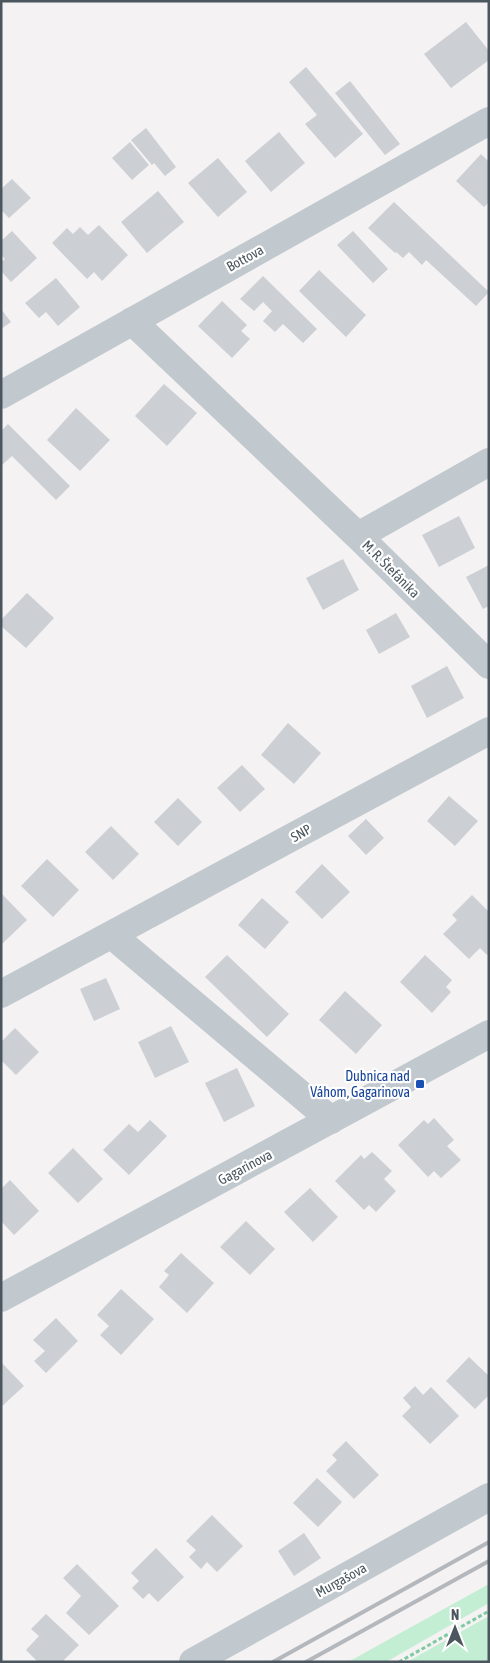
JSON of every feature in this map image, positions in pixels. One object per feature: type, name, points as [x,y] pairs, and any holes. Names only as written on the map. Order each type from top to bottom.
[{"type":"street","name":"Bottova","points":[[1,395],[489,121]]},
{"type":"street","points":[[132,322],[358,536]]},
{"type":"street","name":"M. R. Štefánika","points":[[489,462],[358,536],[489,665]]},
{"type":"street","name":"SNP","points":[[1,994],[113,936],[489,731]]},
{"type":"street","points":[[113,936],[331,1120]]},
{"type":"street","name":"Gagarinova","points":[[1,1298],[489,1034]]},
{"type":"street","name":"Murgašova","points":[[193,1662],[489,1498]]},
{"type":"path","points":[[399,1662],[489,1611]]},
{"type":"green space","points":[[489,1584],[489,1603],[386,1662],[348,1662]]},
{"type":"green space","points":[[489,1616],[489,1662],[407,1662]]},
{"type":"building","points":[[466,22],[489,51],[489,60],[451,88],[424,54]]},
{"type":"building","points":[[306,67],[363,134],[335,158],[305,124],[317,115],[289,82]]},
{"type":"building","points":[[350,81],[400,144],[385,155],[335,93]]},
{"type":"building","points":[[146,128],[176,167],[165,176],[154,163],[152,165],[131,140]]},
{"type":"building","points":[[279,132],[305,163],[271,192],[245,161]]},
{"type":"building","points":[[130,142],[149,165],[132,180],[112,158]]},
{"type":"building","points":[[481,154],[489,162],[489,202],[484,207],[456,181]]},
{"type":"building","points":[[218,158],[247,192],[218,217],[188,183]]},
{"type":"building","points":[[12,179],[31,198],[9,218],[1,210],[1,189]]},
{"type":"building","points":[[158,191],[184,222],[147,253],[121,222]]},
{"type":"building","points":[[394,202],[489,292],[476,306],[426,260],[422,265],[409,252],[403,258],[368,228]]},
{"type":"building","points":[[99,225],[128,255],[102,281],[94,272],[87,279],[52,243],[67,228],[73,234],[80,227],[88,235]]},
{"type":"building","points":[[12,231],[37,258],[11,282],[1,271],[1,262],[5,259],[1,255],[1,241]]},
{"type":"building","points":[[353,231],[388,269],[373,283],[337,245]]},
{"type":"building","points":[[319,270],[366,315],[346,337],[299,291]]},
{"type":"building","points":[[263,276],[317,329],[303,343],[283,324],[275,332],[263,321],[272,311],[263,302],[254,311],[240,299]]},
{"type":"building","points":[[56,278],[80,307],[58,326],[46,312],[39,318],[25,303]]},
{"type":"building","points":[[222,301],[247,325],[241,331],[250,339],[232,358],[198,326]]},
{"type":"building","points":[[1,309],[11,322],[1,329]]},
{"type":"building","points":[[164,384],[197,413],[167,446],[135,416]]},
{"type":"building","points":[[76,408],[110,440],[80,471],[47,440]]},
{"type":"building","points":[[8,424],[70,486],[56,500],[12,456],[1,466],[1,431]]},
{"type":"building","points":[[459,516],[475,548],[439,567],[422,535]]},
{"type":"building","points":[[343,559],[359,590],[323,610],[306,578]]},
{"type":"building","points":[[489,565],[489,606],[483,609],[466,577]]},
{"type":"building","points":[[27,593],[54,618],[26,648],[1,626],[1,620]]},
{"type":"building","points":[[396,613],[410,637],[379,654],[366,630]]},
{"type":"building","points":[[447,666],[464,698],[427,718],[411,686]]},
{"type":"building","points":[[288,723],[321,753],[294,784],[261,755]]},
{"type":"building","points":[[242,765],[265,789],[240,812],[217,788]]},
{"type":"building","points":[[449,796],[478,821],[455,846],[427,821]]},
{"type":"building","points":[[178,798],[202,822],[178,846],[154,822]]},
{"type":"building","points":[[366,819],[384,838],[366,855],[348,836]]},
{"type":"building","points":[[111,826],[139,854],[113,880],[85,852]]},
{"type":"building","points":[[47,859],[79,890],[53,917],[21,886]]},
{"type":"building","points":[[322,864],[350,892],[322,919],[295,892]]},
{"type":"building","points":[[1,893],[27,920],[1,945]]},
{"type":"building","points":[[472,895],[489,912],[489,953],[487,955],[480,948],[469,959],[443,934],[457,920],[452,915]]},
{"type":"building","points":[[262,898],[289,922],[265,949],[238,925]]},
{"type":"building","points":[[227,955],[289,1014],[267,1037],[205,977]]},
{"type":"building","points":[[425,955],[452,980],[446,987],[451,992],[432,1013],[400,982]]},
{"type":"building","points":[[106,978],[120,1009],[94,1021],[80,989]]},
{"type":"building","points":[[345,991],[382,1025],[356,1054],[319,1020]]},
{"type":"building","points":[[171,1026],[189,1062],[155,1078],[138,1042]]},
{"type":"building","points":[[15,1028],[39,1052],[16,1075],[1,1060],[1,1042]]},
{"type":"building","points":[[237,1068],[255,1106],[224,1122],[205,1083]]},
{"type":"building","points":[[434,1118],[454,1140],[447,1146],[461,1160],[441,1178],[434,1171],[428,1177],[398,1145],[424,1120],[428,1124]]},
{"type":"building","points":[[150,1120],[167,1136],[129,1175],[103,1150],[129,1124],[138,1132]]},
{"type":"building","points":[[73,1148],[103,1179],[78,1203],[48,1173]]},
{"type":"building","points":[[372,1152],[392,1171],[384,1179],[396,1191],[376,1212],[369,1205],[364,1210],[335,1181],[361,1155],[364,1159]]},
{"type":"building","points":[[10,1180],[39,1211],[14,1235],[1,1221],[1,1189]]},
{"type":"building","points":[[310,1188],[338,1217],[313,1242],[284,1212]]},
{"type":"building","points":[[246,1221],[275,1249],[250,1275],[220,1247]]},
{"type":"building","points":[[181,1253],[214,1283],[187,1313],[159,1287],[169,1275],[164,1271]]},
{"type":"building","points":[[121,1289],[154,1319],[121,1355],[100,1335],[109,1326],[97,1315]]},
{"type":"building","points":[[56,1318],[78,1341],[46,1373],[34,1361],[45,1351],[33,1340]]},
{"type":"building","points":[[469,1357],[489,1376],[489,1395],[475,1409],[446,1381]]},
{"type":"building","points":[[1,1362],[24,1386],[1,1407]]},
{"type":"building","points":[[415,1386],[423,1395],[431,1387],[459,1416],[430,1444],[402,1416],[411,1407],[403,1398]]},
{"type":"building","points":[[346,1441],[379,1475],[354,1499],[326,1471],[337,1460],[332,1455]]},
{"type":"building","points":[[317,1478],[342,1502],[318,1527],[293,1503]]},
{"type":"building","points":[[212,1515],[243,1546],[217,1572],[207,1562],[201,1569],[189,1557],[196,1550],[186,1541]]},
{"type":"building","points":[[304,1533],[321,1558],[294,1576],[278,1551]]},
{"type":"building","points":[[156,1548],[184,1577],[158,1602],[149,1593],[143,1599],[132,1588],[139,1581],[131,1573]]},
{"type":"building","points":[[77,1564],[119,1606],[89,1635],[66,1613],[81,1596],[63,1578]]},
{"type":"building","points":[[46,1614],[79,1645],[62,1662],[38,1662],[26,1650],[39,1636],[31,1629]]},
{"type":"railway","points":[[273,1662],[489,1542]]},
{"type":"railway","points":[[306,1662],[489,1561]]},
{"type":"place","name":"Dubnica nad Váhom, Gagarinova","points":[[420,1084]]}]
